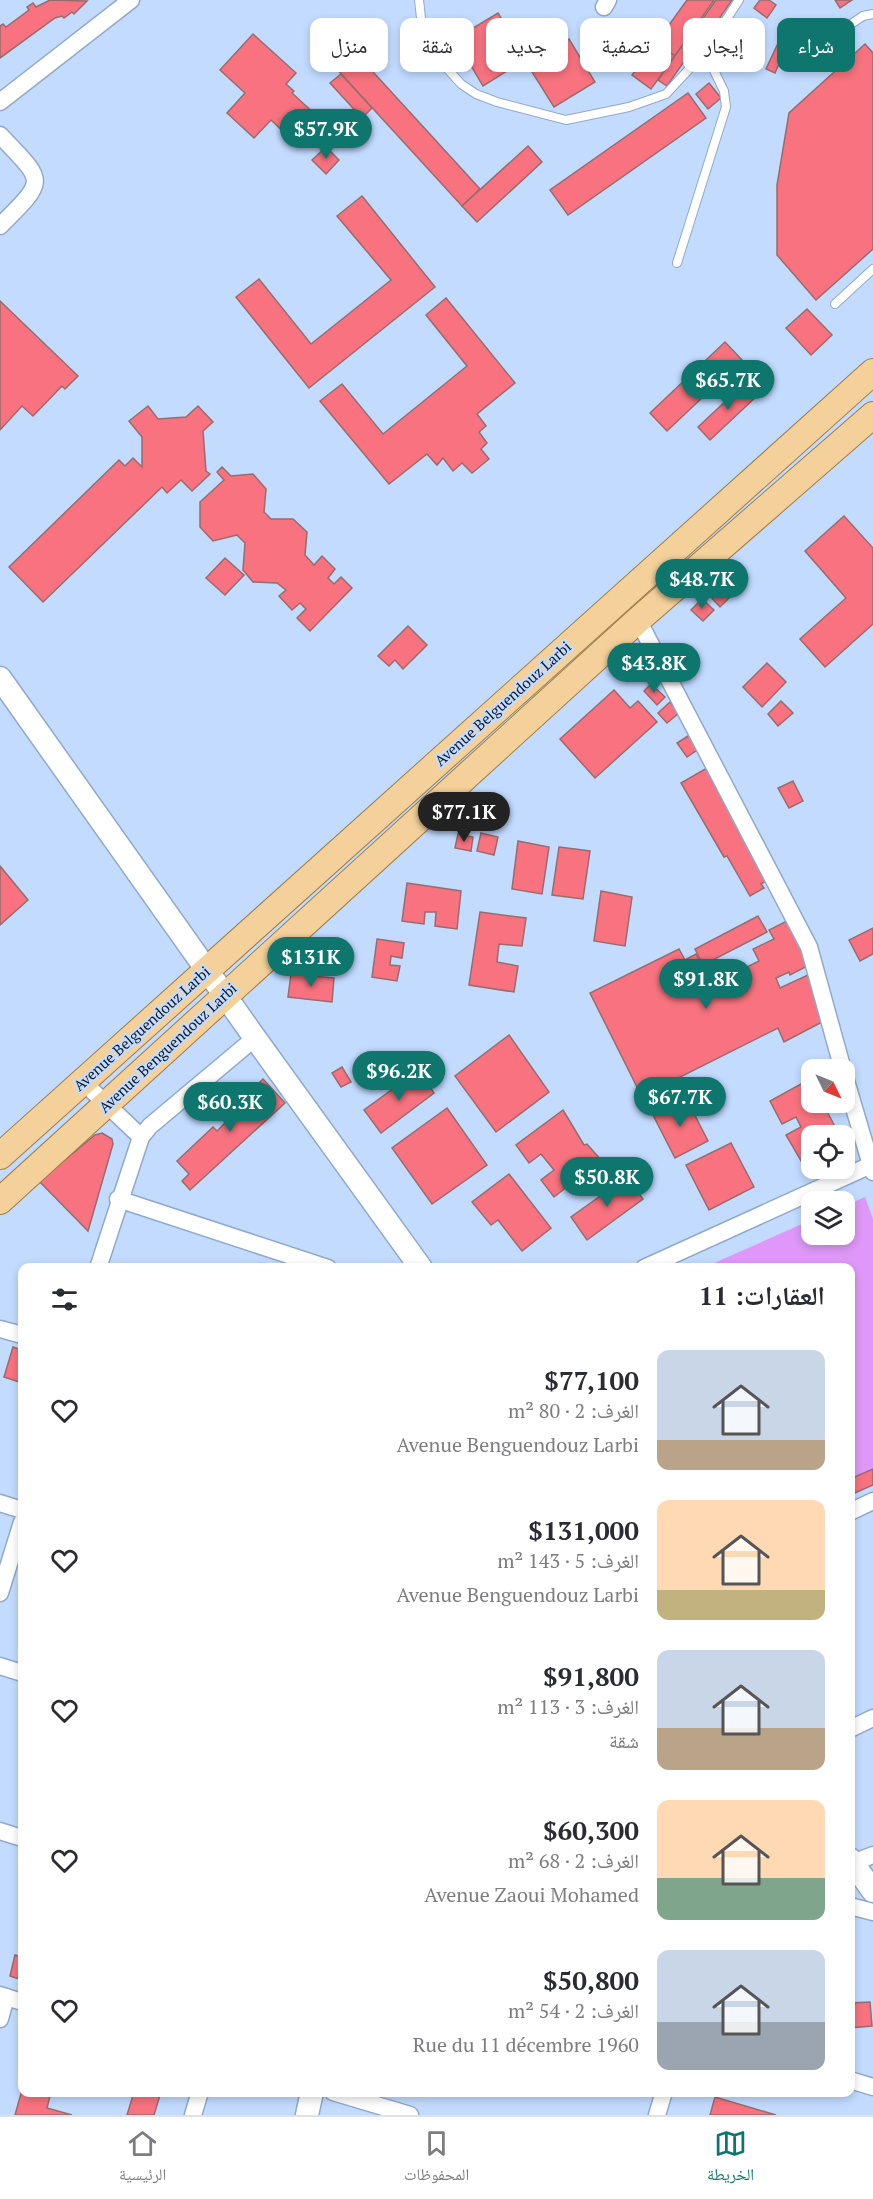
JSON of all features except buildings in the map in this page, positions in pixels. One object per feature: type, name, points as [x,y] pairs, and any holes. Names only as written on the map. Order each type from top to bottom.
[{"type":"main road","name":"Avenue Belguendouz Larbi","points":[[0,1156],[873,372]]},
{"type":"main road","name":"Avenue Benguendouz Larbi","points":[[0,1201],[638,620],[873,415]]},
{"type":"main road","points":[[0,678],[224,996],[417,1263]]},
{"type":"main road","points":[[859,1859],[873,1891]]},
{"type":"main road","points":[[307,2115],[311,2097]]},
{"type":"street","points":[[0,102],[131,0]]},
{"type":"street","points":[[0,135],[32,170],[36,183],[31,195],[0,226]]},
{"type":"street","points":[[638,620],[809,947],[840,1059]]},
{"type":"street","points":[[99,1263],[118,1200],[141,1137],[150,1126],[255,1038]]},
{"type":"street","points":[[83,1082],[141,1137]]},
{"type":"street","points":[[655,1263],[872,1167],[855,1111]]},
{"type":"street","points":[[118,1200],[312,1263]]},
{"type":"street","points":[[0,1329],[18,1334]]},
{"type":"street","points":[[855,1510],[873,1501]]},
{"type":"street","points":[[0,1503],[18,1509]]},
{"type":"street","points":[[0,1593],[18,1535]]},
{"type":"street","points":[[0,1666],[18,1672]]},
{"type":"street","points":[[855,1726],[873,1718]]},
{"type":"street","points":[[0,1831],[18,1837]]},
{"type":"street","points":[[855,1907],[873,1912]]},
{"type":"street","points":[[0,2019],[10,1998]]},
{"type":"street","points":[[855,2082],[873,2087]]},
{"type":"street","points":[[193,2115],[198,2097]]},
{"type":"street","points":[[350,2097],[410,2115]]},
{"type":"street","points":[[657,2115],[662,2097]]},
{"type":"lane","points":[[419,0],[421,18],[440,56],[461,84],[476,94],[497,102],[566,120],[629,107],[666,94],[686,72]]},
{"type":"lane","points":[[727,18],[739,0]]},
{"type":"lane","points":[[855,21],[863,16],[873,14]]},
{"type":"lane","points":[[677,263],[726,107],[724,91],[715,72]]},
{"type":"lane","points":[[835,304],[873,269]]},
{"type":"shaded area","points":[[865,1197],[873,1219],[873,1483],[855,1492],[855,1263],[714,1263],[801,1224],[801,1245],[855,1245],[855,1202]]}]
